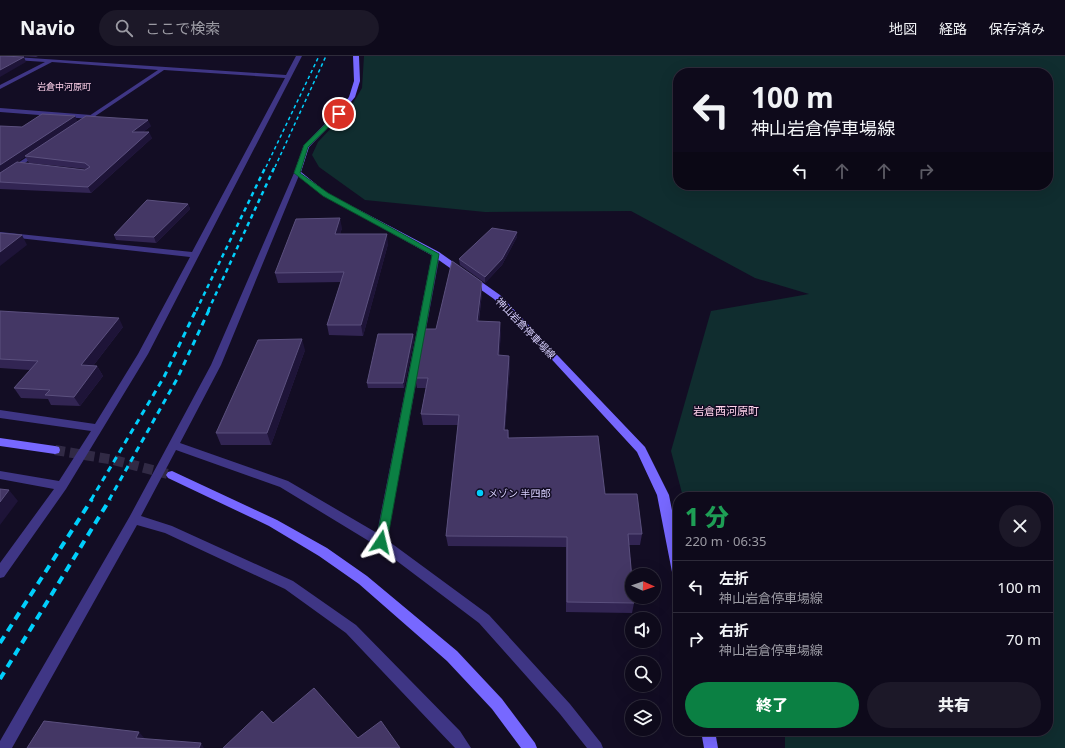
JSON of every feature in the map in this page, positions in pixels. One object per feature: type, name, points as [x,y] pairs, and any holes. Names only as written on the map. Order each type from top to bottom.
[{"type":"main road","points":[[297,173],[306,146],[339,114],[352,97],[357,81],[356,56]]},
{"type":"main road","name":"神山岩倉停車場線","points":[[297,173],[325,194],[436,254],[497,297],[641,450],[663,495],[673,546]]},
{"type":"main road","points":[[0,442],[55,450]]},
{"type":"main road","points":[[172,475],[273,523],[323,552],[363,580],[452,656],[497,704],[530,748]]},
{"type":"main road","points":[[709,736],[711,748]]},
{"type":"street","points":[[0,88],[59,56]]},
{"type":"street","points":[[0,573],[62,486],[143,354],[299,56]]},
{"type":"street","points":[[0,57],[287,77]]},
{"type":"street","points":[[78,126],[164,68]]},
{"type":"street","points":[[0,110],[91,117]]},
{"type":"street","points":[[0,178],[45,148]]},
{"type":"street","points":[[19,165],[26,166]]},
{"type":"street","points":[[4,748],[134,519],[216,365],[297,173]]},
{"type":"street","points":[[0,234],[196,255]]},
{"type":"street","points":[[381,542],[436,254]]},
{"type":"street","points":[[0,414],[97,428]]},
{"type":"street","points":[[173,445],[284,484],[381,542],[484,619],[565,708],[596,748]]},
{"type":"street","points":[[0,475],[62,486]]},
{"type":"street","points":[[134,519],[168,529],[289,584],[351,629],[456,736],[464,748]]},
{"type":"green space","points":[[364,56],[1065,56],[1065,748],[785,748],[785,736],[1053,736],[1053,492],[682,492],[671,451],[711,311],[809,294],[755,278],[631,211],[485,212],[365,200],[319,167],[312,155],[318,142],[350,108],[362,88]]},
{"type":"building","points":[[0,56],[3,56],[24,57],[0,70]]},
{"type":"building","points":[[42,114],[75,116],[0,165],[0,126],[22,127]]},
{"type":"building","points":[[86,116],[148,120],[132,132],[149,132],[88,187],[0,182],[0,173],[17,162],[85,170],[90,167],[85,163],[25,156]]},
{"type":"building","points":[[147,200],[188,204],[154,237],[114,235]]},
{"type":"building","points":[[340,218],[335,234],[387,234],[361,325],[327,325],[344,272],[275,273],[296,219]]},
{"type":"building","points":[[492,228],[517,232],[502,259],[485,277],[459,259]]},
{"type":"building","points":[[0,233],[22,235],[0,252]]},
{"type":"building","points":[[452,261],[482,282],[477,321],[500,322],[498,355],[509,356],[504,430],[508,430],[508,438],[598,436],[605,494],[637,494],[642,534],[628,534],[631,568],[625,568],[625,603],[567,602],[567,537],[446,536],[459,415],[421,414],[428,378],[415,378],[424,329],[436,329]]},
{"type":"building","points":[[0,311],[119,318],[81,365],[97,366],[74,397],[45,395],[50,390],[14,388],[38,361],[0,359]]},
{"type":"building","points":[[378,334],[413,334],[403,383],[367,383]]},
{"type":"building","points":[[302,339],[267,433],[216,433],[258,340]]},
{"type":"building","points":[[0,489],[9,490],[0,502]]},
{"type":"building","points":[[314,688],[358,738],[381,721],[400,748],[223,748],[262,711],[273,723]]},
{"type":"building","points":[[44,721],[139,732],[136,738],[201,743],[199,748],[27,748]]},
{"type":"tunnel","points":[[55,450],[114,460],[172,475]]},
{"type":"railway","points":[[266,167],[319,56]]},
{"type":"railway","points":[[275,167],[326,56]]},
{"type":"railway","points":[[196,311],[266,166]]},
{"type":"railway","points":[[208,311],[275,166]]},
{"type":"railway","points":[[91,500],[164,377],[196,310]]},
{"type":"railway","points":[[109,500],[177,379],[209,310]]},
{"type":"railway","points":[[0,643],[92,499]]},
{"type":"railway","points":[[0,679],[110,499]]},
{"type":"place","name":"メゾン 半四郎","points":[[480,493]]},
{"type":"district","name":"岩倉中河原町","points":[[64,86]]},
{"type":"district","name":"岩倉西河原町","points":[[726,410]]},
{"type":"route","points":[[339,114],[306,146],[297,173],[325,194],[436,254],[381,542]]}]
